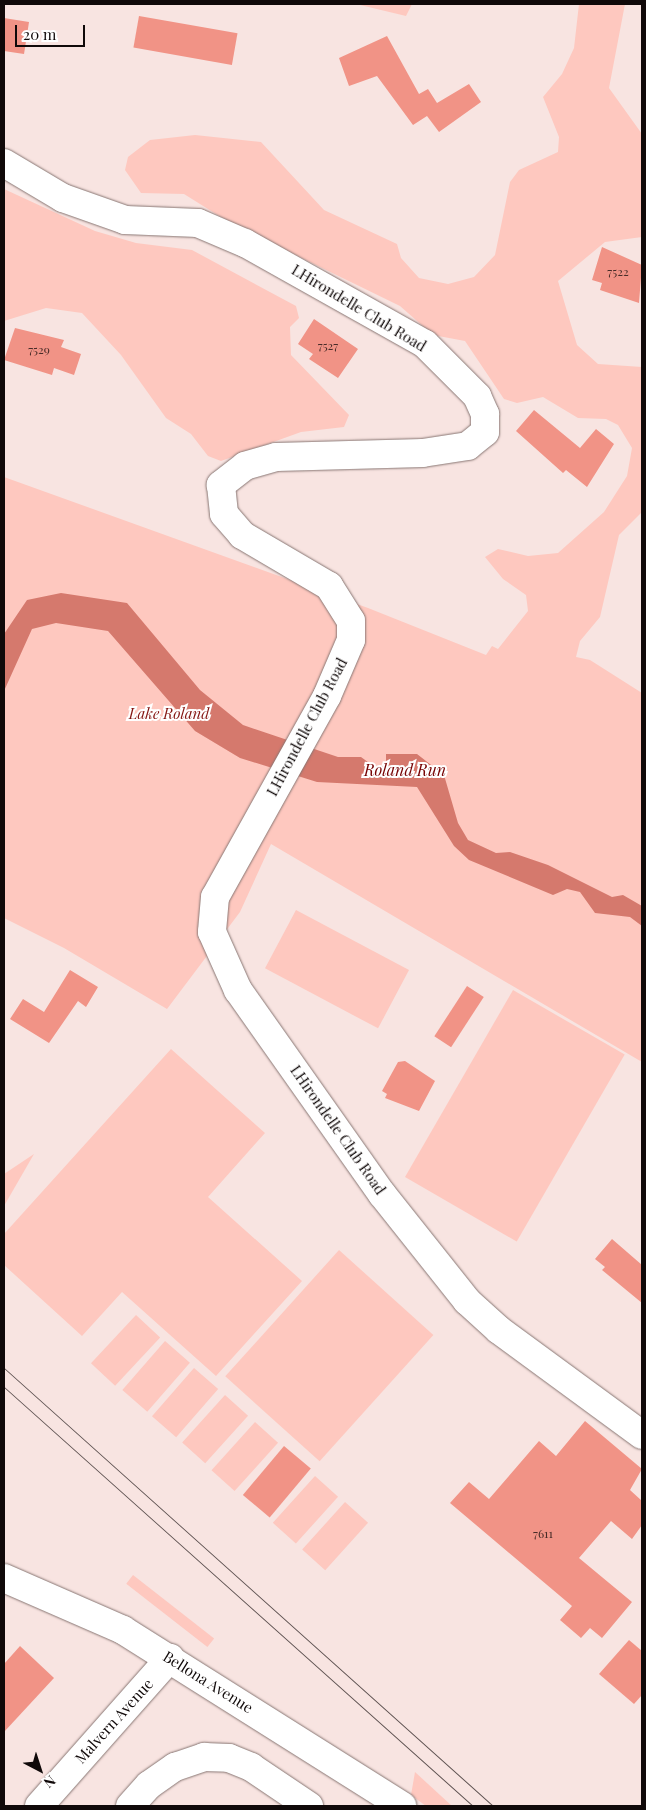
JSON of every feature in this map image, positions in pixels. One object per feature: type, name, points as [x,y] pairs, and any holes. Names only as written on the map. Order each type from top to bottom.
[{"type":"street","name":"LHirondelle Club Road","points":[[4,163],[63,198],[126,220],[198,223],[245,243],[425,344],[477,396],[485,414],[485,432],[468,446],[423,454],[276,457],[245,466],[221,485],[224,514],[242,535],[308,571],[344,605],[351,621],[351,640],[327,696],[215,897],[211,914],[218,954],[238,990],[382,1194],[467,1301],[504,1334],[642,1435]]},
{"type":"street","name":"Bellona Avenue","points":[[4,1578],[76,1607],[170,1658],[402,1806]]},
{"type":"street","name":"Malvern Avenue","points":[[38,1806],[170,1658]]},
{"type":"street","points":[[130,1806],[149,1785],[175,1767],[204,1757],[229,1758],[250,1767],[309,1806]]},
{"type":"green space","points":[[356,4],[412,4],[406,16]]},
{"type":"green space","name":"Lake Roland","points":[[579,4],[625,4],[609,88],[642,134],[642,237],[605,242],[558,281],[577,345],[598,364],[642,367],[642,512],[619,535],[600,617],[580,641],[576,657],[590,660],[642,693],[642,1062],[271,844],[240,912],[167,1009],[64,948],[4,918],[4,477],[368,608],[486,655],[492,646],[498,649],[528,611],[526,595],[503,579],[485,557],[498,549],[528,556],[558,553],[604,512],[627,476],[632,448],[618,425],[606,419],[578,418],[543,397],[517,403],[504,399],[465,341],[433,335],[400,306],[232,224],[184,194],[141,193],[125,170],[128,157],[150,140],[195,135],[261,142],[324,210],[397,244],[401,258],[419,278],[448,284],[474,277],[495,255],[510,182],[519,170],[558,152],[559,137],[543,97],[562,74],[574,48]]},
{"type":"green space","points":[[4,189],[95,231],[136,243],[192,250],[296,306],[299,318],[290,327],[291,355],[349,415],[344,427],[301,432],[221,461],[208,456],[191,434],[166,418],[121,355],[82,313],[46,308],[4,321]]},
{"type":"green space","points":[[296,910],[409,970],[378,1028],[265,968]]},
{"type":"green space","points":[[513,990],[625,1054],[517,1242],[405,1177]]},
{"type":"green space","points":[[171,1049],[265,1133],[208,1197],[302,1281],[216,1376],[122,1292],[82,1336],[4,1265],[4,1234]]},
{"type":"green space","points":[[34,1154],[4,1206],[4,1174]]},
{"type":"green space","points":[[339,1250],[433,1335],[320,1461],[225,1376]]},
{"type":"green space","points":[[136,1315],[160,1338],[115,1386],[91,1363]]},
{"type":"green space","points":[[165,1341],[190,1363],[147,1412],[122,1390]]},
{"type":"green space","points":[[194,1368],[218,1389],[176,1437],[152,1416]]},
{"type":"green space","points":[[225,1395],[248,1416],[205,1463],[182,1443]]},
{"type":"green space","points":[[255,1422],[278,1443],[235,1491],[212,1470]]},
{"type":"green space","points":[[315,1476],[338,1497],[296,1544],[273,1523]]},
{"type":"green space","points":[[345,1502],[368,1523],[325,1570],[302,1550]]},
{"type":"green space","points":[[133,1575],[214,1638],[207,1647],[126,1584]]},
{"type":"green space","points":[[415,1772],[452,1806],[426,1806],[411,1795]]},
{"type":"water","name":"Roland Run","points":[[61,593],[127,603],[200,690],[243,725],[338,757],[361,757],[376,768],[386,765],[386,754],[417,754],[444,775],[458,823],[468,840],[496,853],[510,852],[548,865],[612,897],[623,895],[642,906],[642,926],[630,917],[595,913],[580,892],[567,889],[553,895],[469,860],[454,846],[417,787],[317,782],[240,758],[195,731],[108,631],[56,623],[32,629],[4,691],[4,634],[27,600]]},
{"type":"building","points":[[139,16],[237,33],[232,65],[133,48]]},
{"type":"building","points":[[4,18],[29,22],[24,54],[4,51]]},
{"type":"building","points":[[387,36],[419,94],[428,89],[437,103],[469,84],[481,102],[439,132],[427,116],[413,125],[377,76],[349,86],[339,58]]},
{"type":"building","points":[[602,247],[642,265],[639,303],[600,290],[602,283],[592,280]]},
{"type":"building","points":[[314,319],[358,349],[338,378],[309,359],[313,354],[298,344]]},
{"type":"building","points":[[15,328],[64,340],[61,347],[81,354],[74,375],[54,368],[52,375],[4,360]]},
{"type":"building","points":[[534,410],[580,448],[596,429],[614,444],[587,487],[566,470],[563,473],[516,431]]},
{"type":"building","points":[[70,970],[98,987],[86,1007],[78,1001],[49,1043],[10,1019],[23,999],[44,1012]]},
{"type":"building","points":[[467,986],[484,997],[451,1047],[434,1036]]},
{"type":"building","points":[[405,1061],[435,1081],[419,1111],[385,1098],[387,1094],[382,1091],[398,1062]]},
{"type":"building","points":[[612,1239],[642,1265],[642,1303],[602,1270],[605,1267],[595,1259]]},
{"type":"building","points":[[585,1421],[642,1469],[630,1490],[642,1501],[642,1525],[632,1539],[611,1521],[579,1558],[632,1602],[602,1638],[590,1628],[581,1638],[560,1620],[572,1606],[450,1503],[469,1482],[489,1499],[539,1441],[556,1456]]},
{"type":"building","points":[[284,1446],[311,1468],[270,1518],[243,1495]]},
{"type":"building","points":[[629,1640],[642,1651],[642,1695],[634,1704],[599,1674]]},
{"type":"building","points":[[20,1646],[54,1678],[4,1732],[4,1664]]},
{"type":"tram line","points":[[4,1368],[493,1806]]},
{"type":"tram line","points":[[4,1387],[473,1806]]}]
